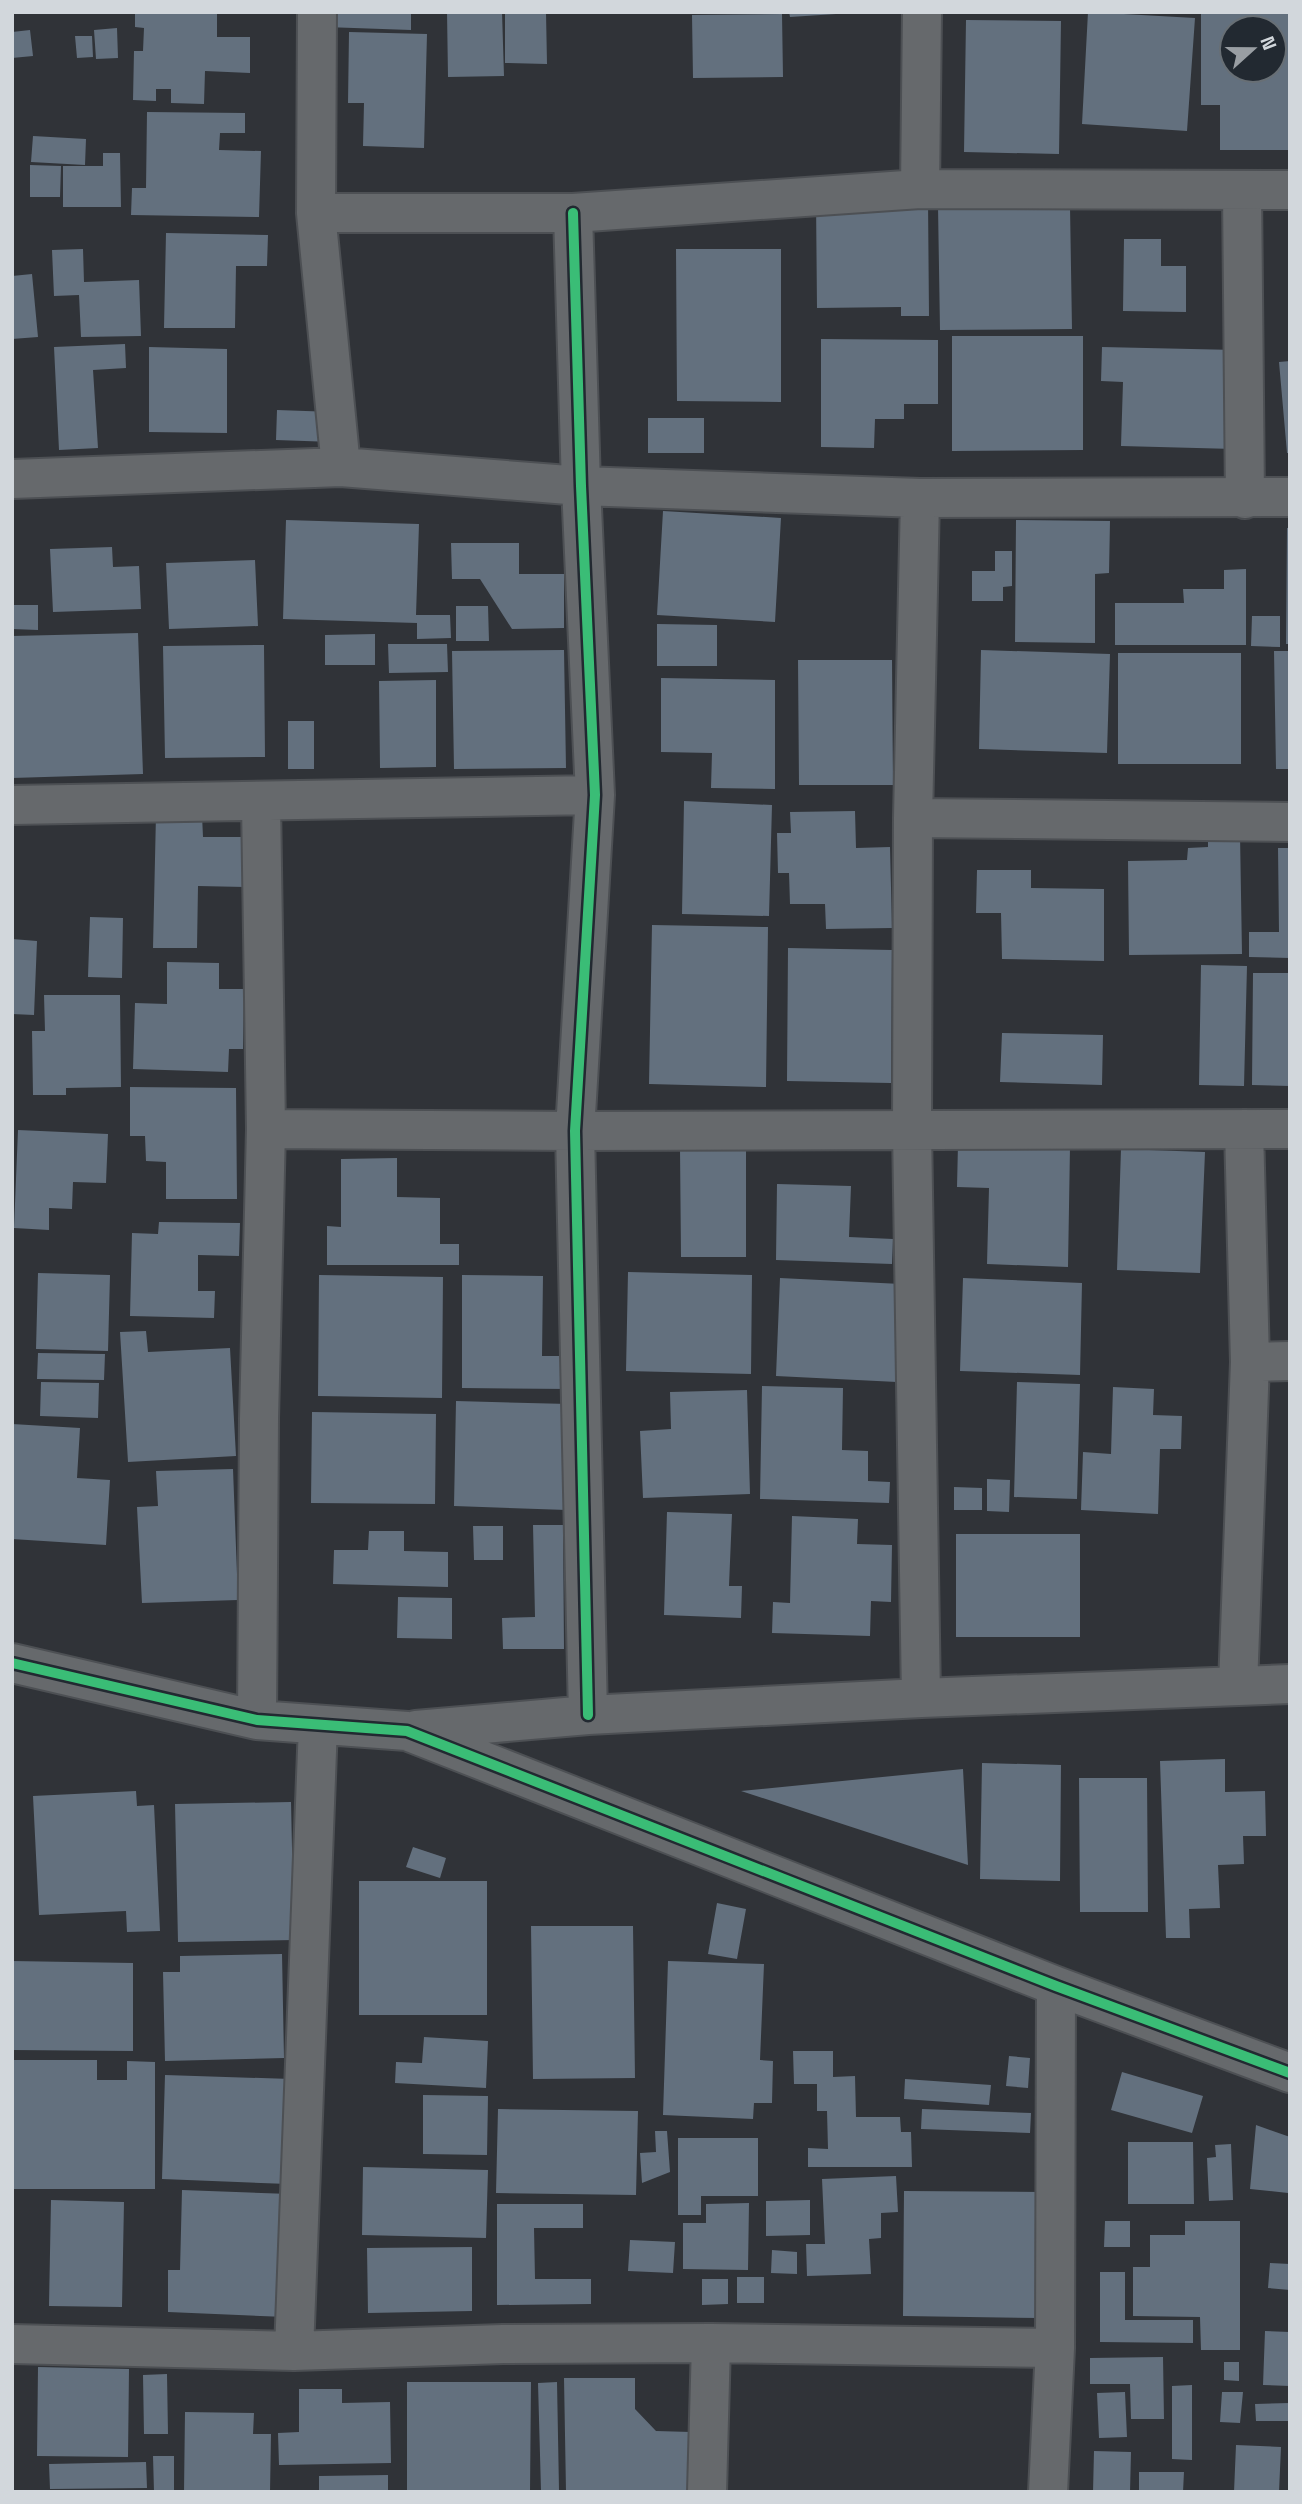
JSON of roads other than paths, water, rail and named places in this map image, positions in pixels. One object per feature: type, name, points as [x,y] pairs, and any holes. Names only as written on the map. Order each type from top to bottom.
[{"type":"street","points":[[317,12],[316,213],[341,467]]},
{"type":"street","points":[[920,189],[922,12]]},
{"type":"street","points":[[316,213],[573,213],[920,189],[1290,190]]},
{"type":"street","points":[[1242,190],[1245,499]]},
{"type":"street","points":[[573,213],[581,486],[595,795],[575,1131],[588,1715]]},
{"type":"street","points":[[12,479],[341,467],[581,486],[920,498],[1290,497]]},
{"type":"street","points":[[920,498],[912,818],[912,1128],[920,1698]]},
{"type":"street","points":[[12,805],[595,795]]},
{"type":"street","points":[[257,1720],[265,1129],[261,802]]},
{"type":"street","points":[[912,818],[1290,822]]},
{"type":"street","points":[[265,1129],[1290,1129]]},
{"type":"street","points":[[1238,1686],[1250,1362],[1244,1129]]},
{"type":"street","points":[[1250,1362],[1290,1361]]},
{"type":"street","points":[[12,1663],[257,1720],[407,1731],[588,1715],[920,1698],[1290,1684]]},
{"type":"street","points":[[294,2351],[318,1725]]},
{"type":"street","points":[[407,1731],[1056,1986],[1290,2073]]},
{"type":"street","points":[[1048,2492],[1055,2347],[1056,1986]]},
{"type":"street","points":[[707,2492],[711,2343]]},
{"type":"street","points":[[12,2344],[294,2351],[503,2344],[711,2343],[1055,2347]]}]
